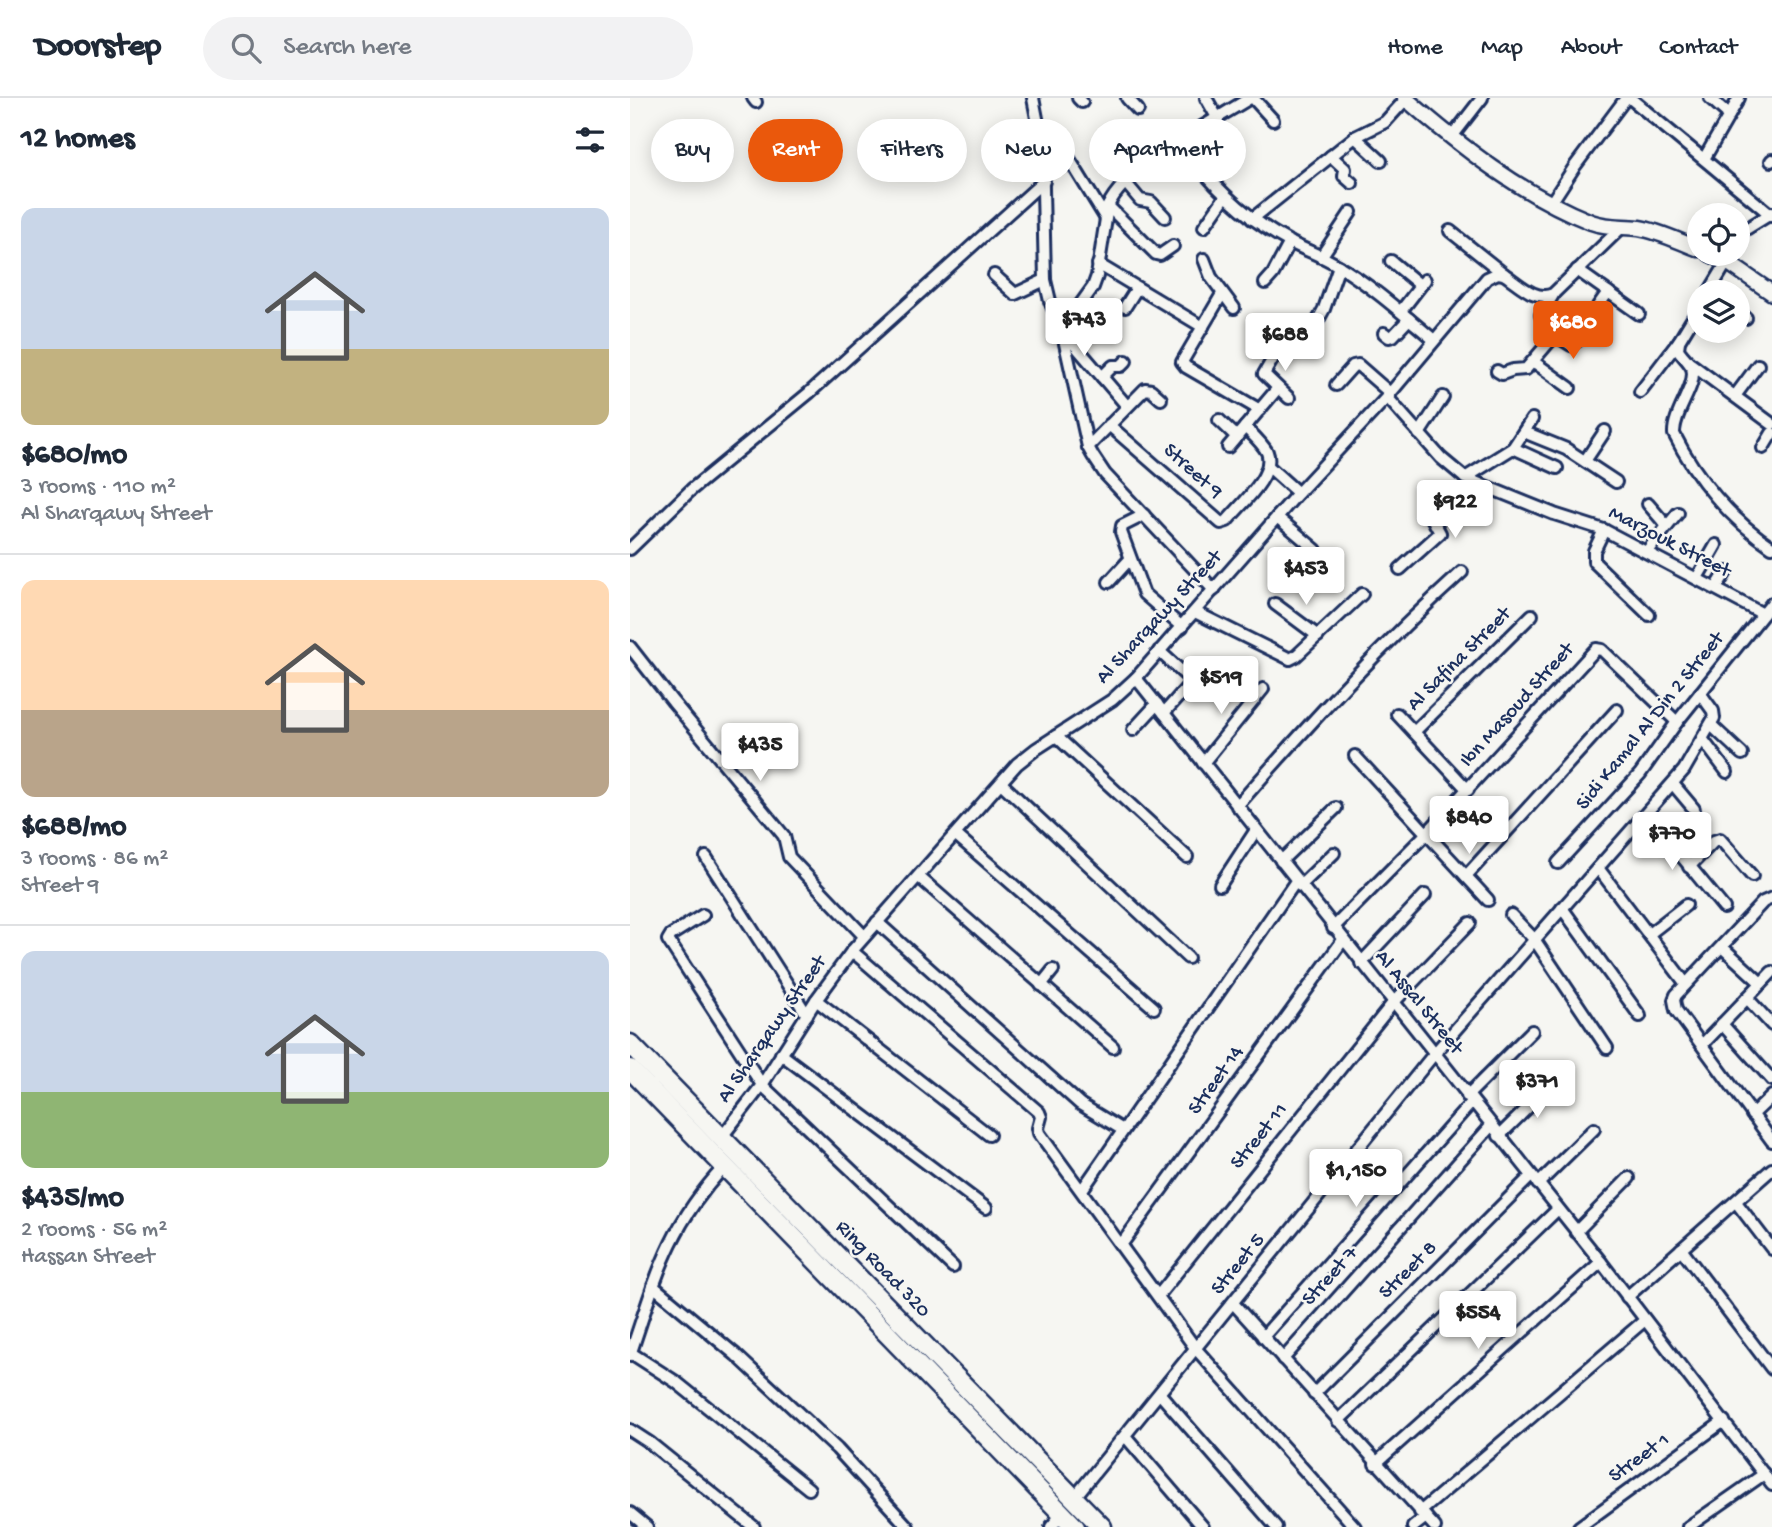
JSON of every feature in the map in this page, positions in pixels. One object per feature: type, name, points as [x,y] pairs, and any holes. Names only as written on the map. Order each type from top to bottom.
[{"type":"main road","name":"Ring Road 320","points":[[630,1044],[1101,1527]]},
{"type":"main road","name":"Ring Road 320","points":[[630,1069],[1056,1520],[1075,1527]]},
{"type":"street","points":[[1033,98],[1038,119]]},
{"type":"street","points":[[1127,98],[1138,110]]},
{"type":"street","points":[[1206,98],[1218,119],[1251,98],[1273,120]]},
{"type":"street","points":[[1252,219],[1354,137],[1385,122],[1405,98],[1451,138],[1551,203],[1592,222],[1651,231],[1687,244]]},
{"type":"street","points":[[1451,138],[1482,98]]},
{"type":"street","points":[[1551,203],[1574,166],[1628,98],[1771,214],[1750,227]]},
{"type":"street","points":[[1710,98],[1729,115]]},
{"type":"street","points":[[1704,159],[1739,98]]},
{"type":"street","points":[[1354,137],[1381,161]]},
{"type":"street","points":[[1331,156],[1345,169],[1344,176],[1352,183]]},
{"type":"street","points":[[1075,167],[1106,212],[1156,254],[1160,255],[1173,246]]},
{"type":"street","points":[[630,549],[692,489],[809,393],[1043,182]]},
{"type":"street","points":[[1044,182],[1045,280],[1049,302],[1062,330],[1088,447],[1105,474],[1214,590]]},
{"type":"street","points":[[1062,330],[1093,287],[1106,212],[1112,197],[1124,182]]},
{"type":"street","points":[[1126,182],[1140,200],[1151,202],[1164,217]]},
{"type":"street","points":[[1211,182],[1252,219],[1290,242],[1339,266],[1434,340]]},
{"type":"street","points":[[1204,227],[1225,197]]},
{"type":"street","points":[[1321,257],[1350,212]]},
{"type":"street","points":[[1590,332],[1571,345],[1555,335],[1541,315],[1553,294],[1622,227]]},
{"type":"street","points":[[1450,231],[1504,274],[1539,297],[1553,294]]},
{"type":"street","points":[[1265,283],[1273,274],[1290,242]]},
{"type":"street","points":[[1204,259],[1222,294],[1234,308]]},
{"type":"street","points":[[1384,333],[1389,337],[1393,336],[1422,283],[1391,261]]},
{"type":"street","points":[[1098,264],[1203,327]]},
{"type":"street","points":[[1311,333],[1322,313],[1339,266]]},
{"type":"street","points":[[1733,266],[1772,293]]},
{"type":"street","points":[[1577,270],[1639,314]]},
{"type":"street","name":"Al Sharqawy Street","points":[[721,1138],[762,1085],[816,1000],[852,951],[1001,783],[1027,757],[1112,700],[1136,678],[1298,492],[1388,395],[1487,278],[1498,273],[1504,274]]},
{"type":"street","points":[[994,275],[1015,294],[1045,280]]},
{"type":"street","points":[[1125,307],[1137,288]]},
{"type":"street","points":[[1598,306],[1608,292]]},
{"type":"street","points":[[1222,294],[1183,359],[1183,365],[1260,410]]},
{"type":"street","points":[[1313,301],[1331,326]]},
{"type":"street","points":[[1640,393],[1687,328]]},
{"type":"street","points":[[1062,330],[1127,406]]},
{"type":"street","points":[[1497,371],[1502,374],[1526,369],[1555,335]]},
{"type":"street","points":[[1679,341],[1678,349],[1691,364],[1772,424]]},
{"type":"street","points":[[1279,348],[1264,374],[1289,398]]},
{"type":"street","points":[[1102,377],[1113,366],[1121,366],[1126,361]]},
{"type":"street","points":[[1534,362],[1570,388]]},
{"type":"street","points":[[1691,364],[1693,380],[1676,414],[1674,434],[1717,497],[1739,520],[1772,547]]},
{"type":"street","name":"Marzouk Street","points":[[1336,385],[1353,366],[1358,365],[1388,395],[1452,470],[1554,514],[1604,530],[1763,614]]},
{"type":"street","points":[[1735,396],[1758,365]]},
{"type":"street","points":[[1228,447],[1278,388]]},
{"type":"street","points":[[1088,447],[1145,389],[1151,390],[1161,399]]},
{"type":"street","points":[[1419,434],[1443,397]]},
{"type":"street","points":[[1399,569],[1440,533],[1433,520],[1435,516],[1470,480],[1513,448],[1532,419]]},
{"type":"street","points":[[1219,420],[1237,437]]},
{"type":"street","name":"Street 9","points":[[1109,425],[1221,523],[1227,520],[1263,479],[1268,466]]},
{"type":"street","points":[[1245,427],[1266,451],[1268,466],[1298,492]]},
{"type":"street","points":[[1585,461],[1605,431]]},
{"type":"street","points":[[1524,432],[1585,461],[1616,482]]},
{"type":"street","points":[[1763,448],[1772,433]]},
{"type":"street","points":[[1513,448],[1557,468]]},
{"type":"street","points":[[1648,504],[1667,526]]},
{"type":"street","points":[[1647,551],[1678,513]]},
{"type":"street","points":[[1144,515],[1120,530],[1144,594],[1182,627]]},
{"type":"street","points":[[1277,517],[1316,550]]},
{"type":"street","points":[[1604,530],[1594,551],[1594,562],[1648,615]]},
{"type":"street","points":[[1697,578],[1716,545]]},
{"type":"street","points":[[1110,582],[1130,559]]},
{"type":"street","points":[[1237,806],[1344,687],[1462,572]]},
{"type":"street","points":[[1716,588],[1726,572]]},
{"type":"street","points":[[1195,612],[1290,659],[1362,594]]},
{"type":"street","name":"Sidi Kamal Al Din 2 Street","points":[[1558,863],[1640,774],[1677,722],[1772,603]]},
{"type":"street","points":[[1275,604],[1318,636]]},
{"type":"street","name":"Al Safina Street","points":[[1414,732],[1532,615]]},
{"type":"street","points":[[630,647],[784,836],[789,857],[864,936]]},
{"type":"street","name":"Ibn Masoud Street","points":[[1333,928],[1468,790],[1596,649],[1602,650],[1677,722]]},
{"type":"street","points":[[1159,651],[1192,681]]},
{"type":"street","points":[[1133,730],[1202,670]]},
{"type":"street","name":"Al Assal Street","points":[[1136,678],[1601,1262],[1772,1485]]},
{"type":"street","points":[[1203,763],[1263,689]]},
{"type":"street","points":[[1700,693],[1713,711],[1711,725],[1742,754]]},
{"type":"street","points":[[1466,876],[1617,710]]},
{"type":"street","points":[[1398,714],[1468,790]]},
{"type":"street","name":"Street 5","points":[[1074,1498],[1434,1054],[1673,784],[1711,725]]},
{"type":"street","points":[[1056,736],[1186,858]]},
{"type":"street","points":[[1703,740],[1727,772]]},
{"type":"street","points":[[1355,756],[1489,900]]},
{"type":"street","points":[[1001,783],[1188,958]]},
{"type":"street","points":[[1673,784],[1694,809]]},
{"type":"street","points":[[1280,861],[1336,808]]},
{"type":"street","points":[[1647,814],[1724,908]]},
{"type":"street","points":[[1220,885],[1256,830]]},
{"type":"street","points":[[956,835],[1154,1008]]},
{"type":"street","points":[[1689,867],[1714,841],[1720,839],[1752,876]]},
{"type":"street","points":[[1082,1190],[1298,883],[1334,852]]},
{"type":"street","points":[[706,857],[807,1014]]},
{"type":"street","points":[[1598,868],[1686,984]]},
{"type":"street","points":[[919,877],[1113,1046]]},
{"type":"street","points":[[1362,964],[1425,895]]},
{"type":"street","points":[[1772,898],[1763,902],[1675,995],[1674,1005],[1772,1142]]},
{"type":"street","points":[[1648,934],[1686,905]]},
{"type":"street","points":[[1562,908],[1640,1016]]},
{"type":"street","points":[[703,915],[671,935],[668,940],[762,1085],[953,1266]]},
{"type":"street","points":[[1511,915],[1534,939],[1607,1048]]},
{"type":"street","points":[[877,922],[1080,1104],[1123,1130]]},
{"type":"street","name":"Street 11","points":[[1158,1296],[1393,1003],[1470,923]]},
{"type":"street","name":"Street 14","points":[[1121,1245],[1343,940]]},
{"type":"street","points":[[1722,947],[1761,983]]},
{"type":"street","points":[[852,951],[1039,1112],[1041,1120],[1038,1130],[1196,1349],[1355,1527]]},
{"type":"street","points":[[1041,985],[1053,970]]},
{"type":"street","points":[[1702,1045],[1772,972]]},
{"type":"street","points":[[1747,998],[1772,1025]]},
{"type":"street","points":[[816,1000],[989,1135]]},
{"type":"street","points":[[1722,1024],[1772,1080]]},
{"type":"street","points":[[1263,1337],[1469,1099],[1532,1031]]},
{"type":"street","points":[[781,1054],[986,1208]]},
{"type":"street","points":[[1499,1136],[1554,1082]]},
{"type":"street","points":[[1752,1115],[1772,1096]]},
{"type":"street","name":"Street 7","points":[[1283,1359],[1491,1126]]},
{"type":"street","name":"Street 8","points":[[1314,1394],[1534,1180],[1594,1129]]},
{"type":"street","points":[[724,1167],[704,1188],[681,1222],[662,1260],[630,1354],[676,1382],[809,1489]]},
{"type":"street","points":[[1628,1297],[1772,1168]]},
{"type":"street","points":[[1577,1232],[1629,1178]]},
{"type":"street","points":[[1736,1202],[1772,1249]]},
{"type":"street","points":[[1338,1421],[1558,1209]]},
{"type":"street","points":[[1681,1249],[1772,1369]]},
{"type":"street","points":[[1375,1464],[1601,1262]]},
{"type":"street","points":[[653,1286],[736,1356],[837,1449],[908,1527]]},
{"type":"street","points":[[1233,1303],[1375,1464],[1435,1527]]},
{"type":"street","points":[[1412,1527],[1423,1514],[1646,1320]]},
{"type":"street","points":[[1160,1394],[1276,1527]]},
{"type":"street","name":"Street 1","points":[[1579,1527],[1724,1421]]},
{"type":"street","points":[[630,1430],[754,1527]]},
{"type":"street","points":[[1126,1437],[1203,1527]]},
{"type":"street","points":[[1688,1527],[1764,1474]]},
{"type":"street","points":[[630,1513],[647,1527]]}]
